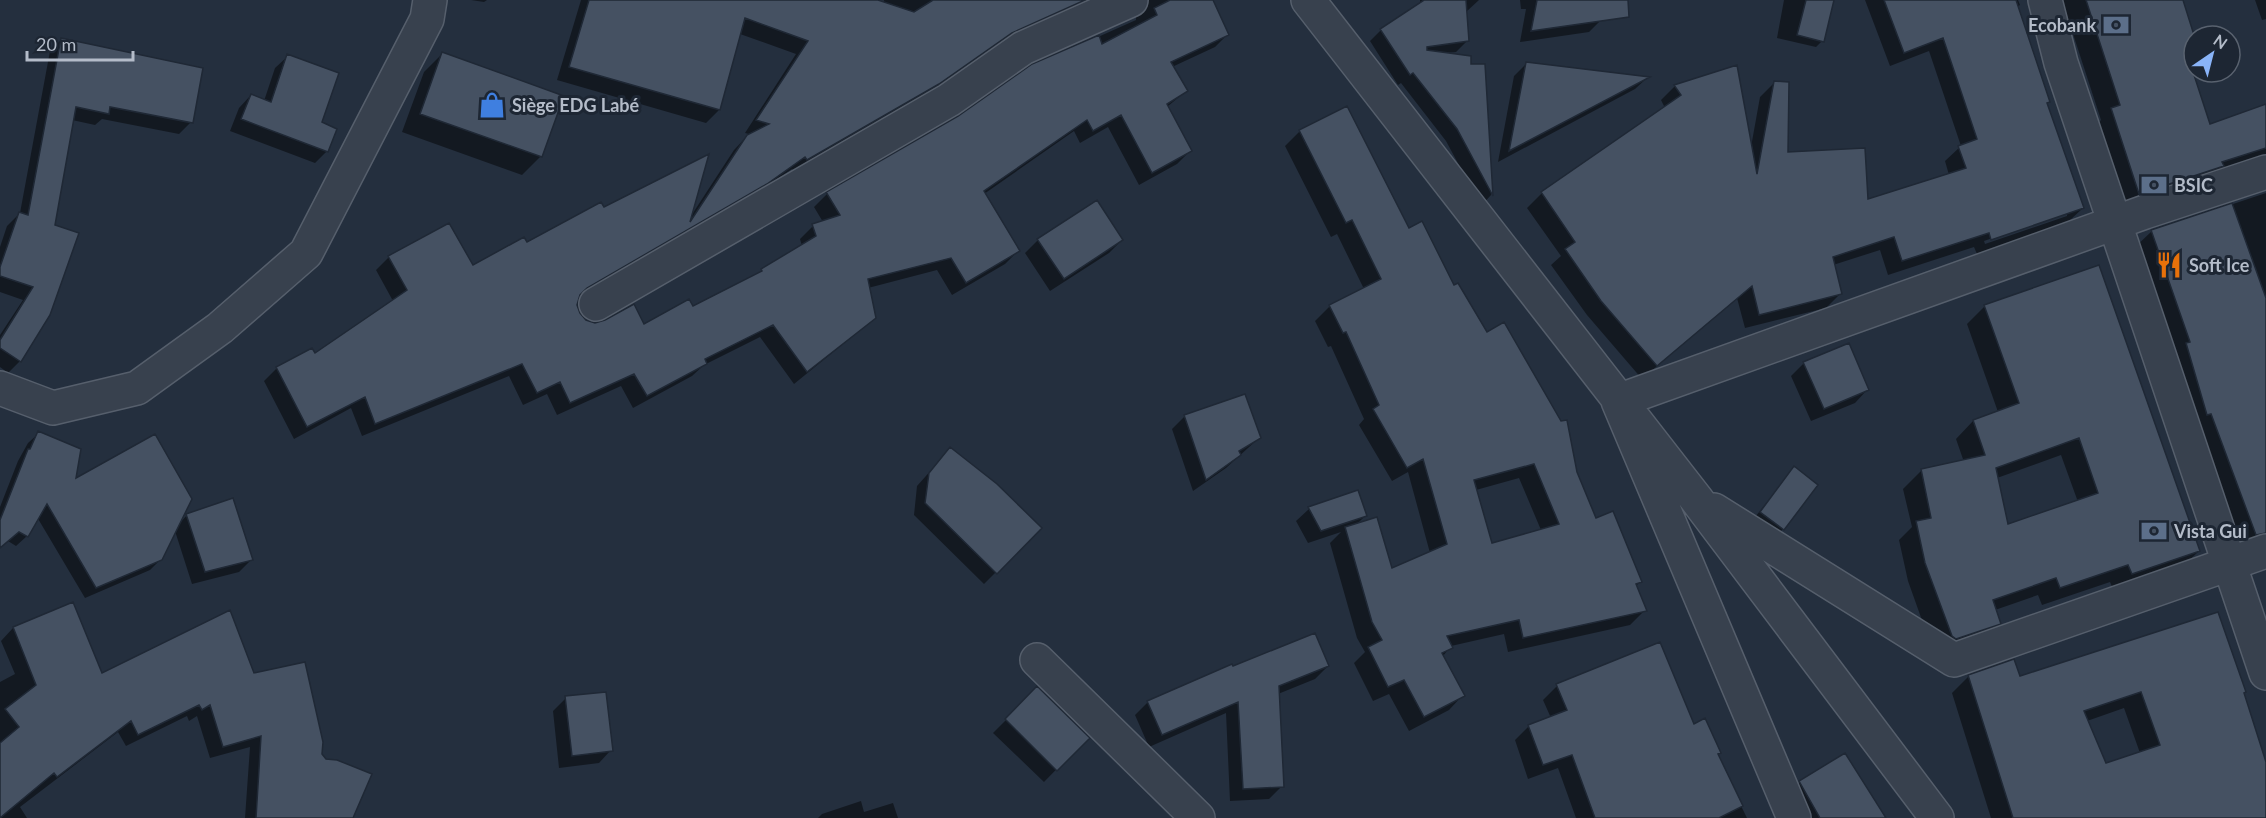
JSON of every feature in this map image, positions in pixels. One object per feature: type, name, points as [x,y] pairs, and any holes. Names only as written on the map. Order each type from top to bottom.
[{"type":"street","points":[[0,388],[53,408],[137,388],[220,328],[306,253],[427,19],[430,0]]},
{"type":"street","points":[[596,304],[949,100],[1023,48],[1131,0]]},
{"type":"street","points":[[1308,0],[1617,401],[1697,500],[1937,818]]},
{"type":"street","points":[[2045,0],[2061,63],[2266,673]]},
{"type":"street","points":[[1617,401],[2266,172]]},
{"type":"street","points":[[1617,401],[1794,818]]},
{"type":"street","points":[[1697,500],[1954,660],[2266,552]]},
{"type":"street","points":[[1036,660],[1198,818]]},
{"type":"building","points":[[589,0],[878,0],[914,12],[933,0],[1085,0],[1012,33],[939,84],[807,160],[805,157],[767,184],[587,288],[580,295],[577,305],[586,320],[595,323],[634,304],[644,324],[689,299],[693,306],[762,271],[761,269],[816,236],[812,224],[840,215],[826,192],[958,116],[1032,64],[1099,35],[1102,44],[1157,15],[1154,8],[1170,0],[1213,0],[1229,35],[1171,62],[1188,91],[1167,104],[1192,151],[1152,173],[1121,115],[1093,131],[1087,120],[984,191],[1020,251],[966,283],[951,258],[868,279],[876,318],[807,372],[773,325],[705,359],[707,364],[647,396],[634,374],[570,403],[560,382],[537,393],[522,364],[375,424],[365,397],[307,427],[276,367],[312,348],[315,353],[407,290],[388,256],[449,223],[473,265],[524,237],[527,242],[601,202],[604,207],[709,154],[690,222],[747,135],[769,124],[756,120],[808,41],[745,18],[720,110],[569,67]]},
{"type":"building","points":[[1424,0],[1466,0],[1469,41],[1427,47],[1427,50],[1471,56],[1471,64],[1485,64],[1493,196],[1457,129],[1413,73],[1410,75],[1380,29]]},
{"type":"building","points":[[1537,0],[1628,0],[1629,17],[1531,31]]},
{"type":"building","points":[[1806,0],[1834,0],[1824,42],[1797,35]]},
{"type":"building","points":[[1884,0],[2016,0],[2050,102],[2047,103],[2084,208],[1991,240],[1989,233],[1902,261],[1894,237],[1833,257],[1842,294],[1759,315],[1752,286],[1657,366],[1601,301],[1565,249],[1575,242],[1541,192],[1681,95],[1674,85],[1737,65],[1757,174],[1774,81],[1789,82],[1788,152],[1865,148],[1868,199],[1966,168],[1958,146],[1977,139],[1943,38],[1904,53]]},
{"type":"building","points":[[2086,0],[2183,0],[2191,24],[2182,24],[2182,84],[2197,84],[2210,124],[2266,104],[2266,148],[2222,162],[2224,166],[2139,194],[2111,108],[2120,105]]},
{"type":"building","points":[[61,38],[203,68],[193,123],[110,107],[109,114],[76,107],[55,225],[79,233],[50,315],[21,362],[0,348],[0,340],[33,287],[0,276],[0,267],[19,212],[28,215]]},
{"type":"building","name":"Siège EDG Labé","points":[[442,52],[564,96],[542,157],[420,114]]},
{"type":"building","points":[[287,54],[339,73],[322,122],[337,129],[328,152],[241,119],[251,94],[271,102]]},
{"type":"building","points":[[1526,62],[1650,77],[1509,151]]},
{"type":"building","points":[[1347,106],[1409,228],[1422,221],[1454,285],[1458,283],[1487,332],[1504,322],[1561,421],[1567,420],[1577,472],[1596,518],[1613,511],[1642,582],[1636,584],[1647,611],[1523,638],[1519,620],[1447,636],[1453,648],[1442,653],[1465,696],[1424,717],[1404,680],[1388,687],[1368,647],[1382,640],[1372,622],[1345,527],[1377,517],[1392,568],[1447,544],[1423,459],[1407,468],[1373,409],[1379,405],[1346,332],[1343,333],[1329,305],[1381,279],[1352,220],[1346,223],[1299,130]],"holes":[[[1534,464],[1559,524],[1492,543],[1474,480]]]},
{"type":"building","points":[[1097,200],[1123,240],[1064,279],[1037,239]]},
{"type":"building","points":[[2232,203],[2266,298],[2266,533],[2256,535],[2211,414],[2207,415],[2186,343],[2190,342],[2151,230]]},
{"type":"building","points":[[2099,265],[2200,551],[2132,574],[2128,565],[2060,588],[2056,578],[1993,600],[2001,624],[1956,639],[1952,636],[1925,563],[1916,521],[1931,518],[1921,469],[1985,455],[1973,420],[2019,403],[1984,305]],"holes":[[[2079,438],[2098,493],[2008,524],[1996,468]]]},
{"type":"building","points":[[1849,343],[1869,390],[1824,409],[1803,362]]},
{"type":"building","points":[[1245,394],[1261,438],[1239,451],[1241,455],[1206,480],[1184,415]]},
{"type":"building","points":[[38,431],[81,449],[76,478],[155,434],[192,499],[162,560],[96,588],[47,504],[28,537],[19,532],[0,548],[0,520],[28,449]]},
{"type":"building","points":[[950,447],[997,484],[1042,528],[997,574],[925,503],[929,473]]},
{"type":"building","points":[[1794,466],[1818,485],[1784,530],[1760,512]]},
{"type":"building","points":[[1358,490],[1367,516],[1321,531],[1308,507]]},
{"type":"building","points":[[233,498],[253,560],[205,572],[186,514]]},
{"type":"building","points":[[73,602],[102,673],[230,610],[254,673],[305,662],[323,742],[322,754],[326,759],[337,760],[372,774],[353,818],[256,818],[261,736],[223,747],[210,705],[202,710],[199,705],[138,735],[131,721],[57,777],[54,773],[0,818],[0,743],[19,727],[5,709],[36,685],[13,627]]},
{"type":"building","points":[[2218,612],[2246,692],[2244,693],[2266,762],[2266,818],[2013,818],[1968,675],[2014,659],[2020,676]],"holes":[[[2141,692],[2160,745],[2106,763],[2084,711]]]},
{"type":"building","points":[[1315,633],[1329,666],[1279,686],[1284,787],[1243,789],[1238,702],[1162,735],[1147,701],[1232,664],[1233,666]]},
{"type":"building","points":[[1660,642],[1694,724],[1705,718],[1721,753],[1718,754],[1743,806],[1719,818],[1595,818],[1572,755],[1543,765],[1528,725],[1567,710],[1556,684]]},
{"type":"building","points":[[1037,686],[1090,738],[1057,771],[1005,719]]},
{"type":"building","points":[[606,692],[613,751],[572,756],[565,696]]},
{"type":"building","points":[[1845,753],[1886,818],[1820,818],[1799,781]]},
{"type":"place","name":"Ecobank","points":[[2116,25]]},
{"type":"place","name":"Siège EDG Labé","points":[[492,105]]},
{"type":"place","name":"BSIC","points":[[2154,185]]},
{"type":"place","name":"Soft Ice","points":[[2169,265]]},
{"type":"place","name":"Vista Gui","points":[[2154,531]]}]
